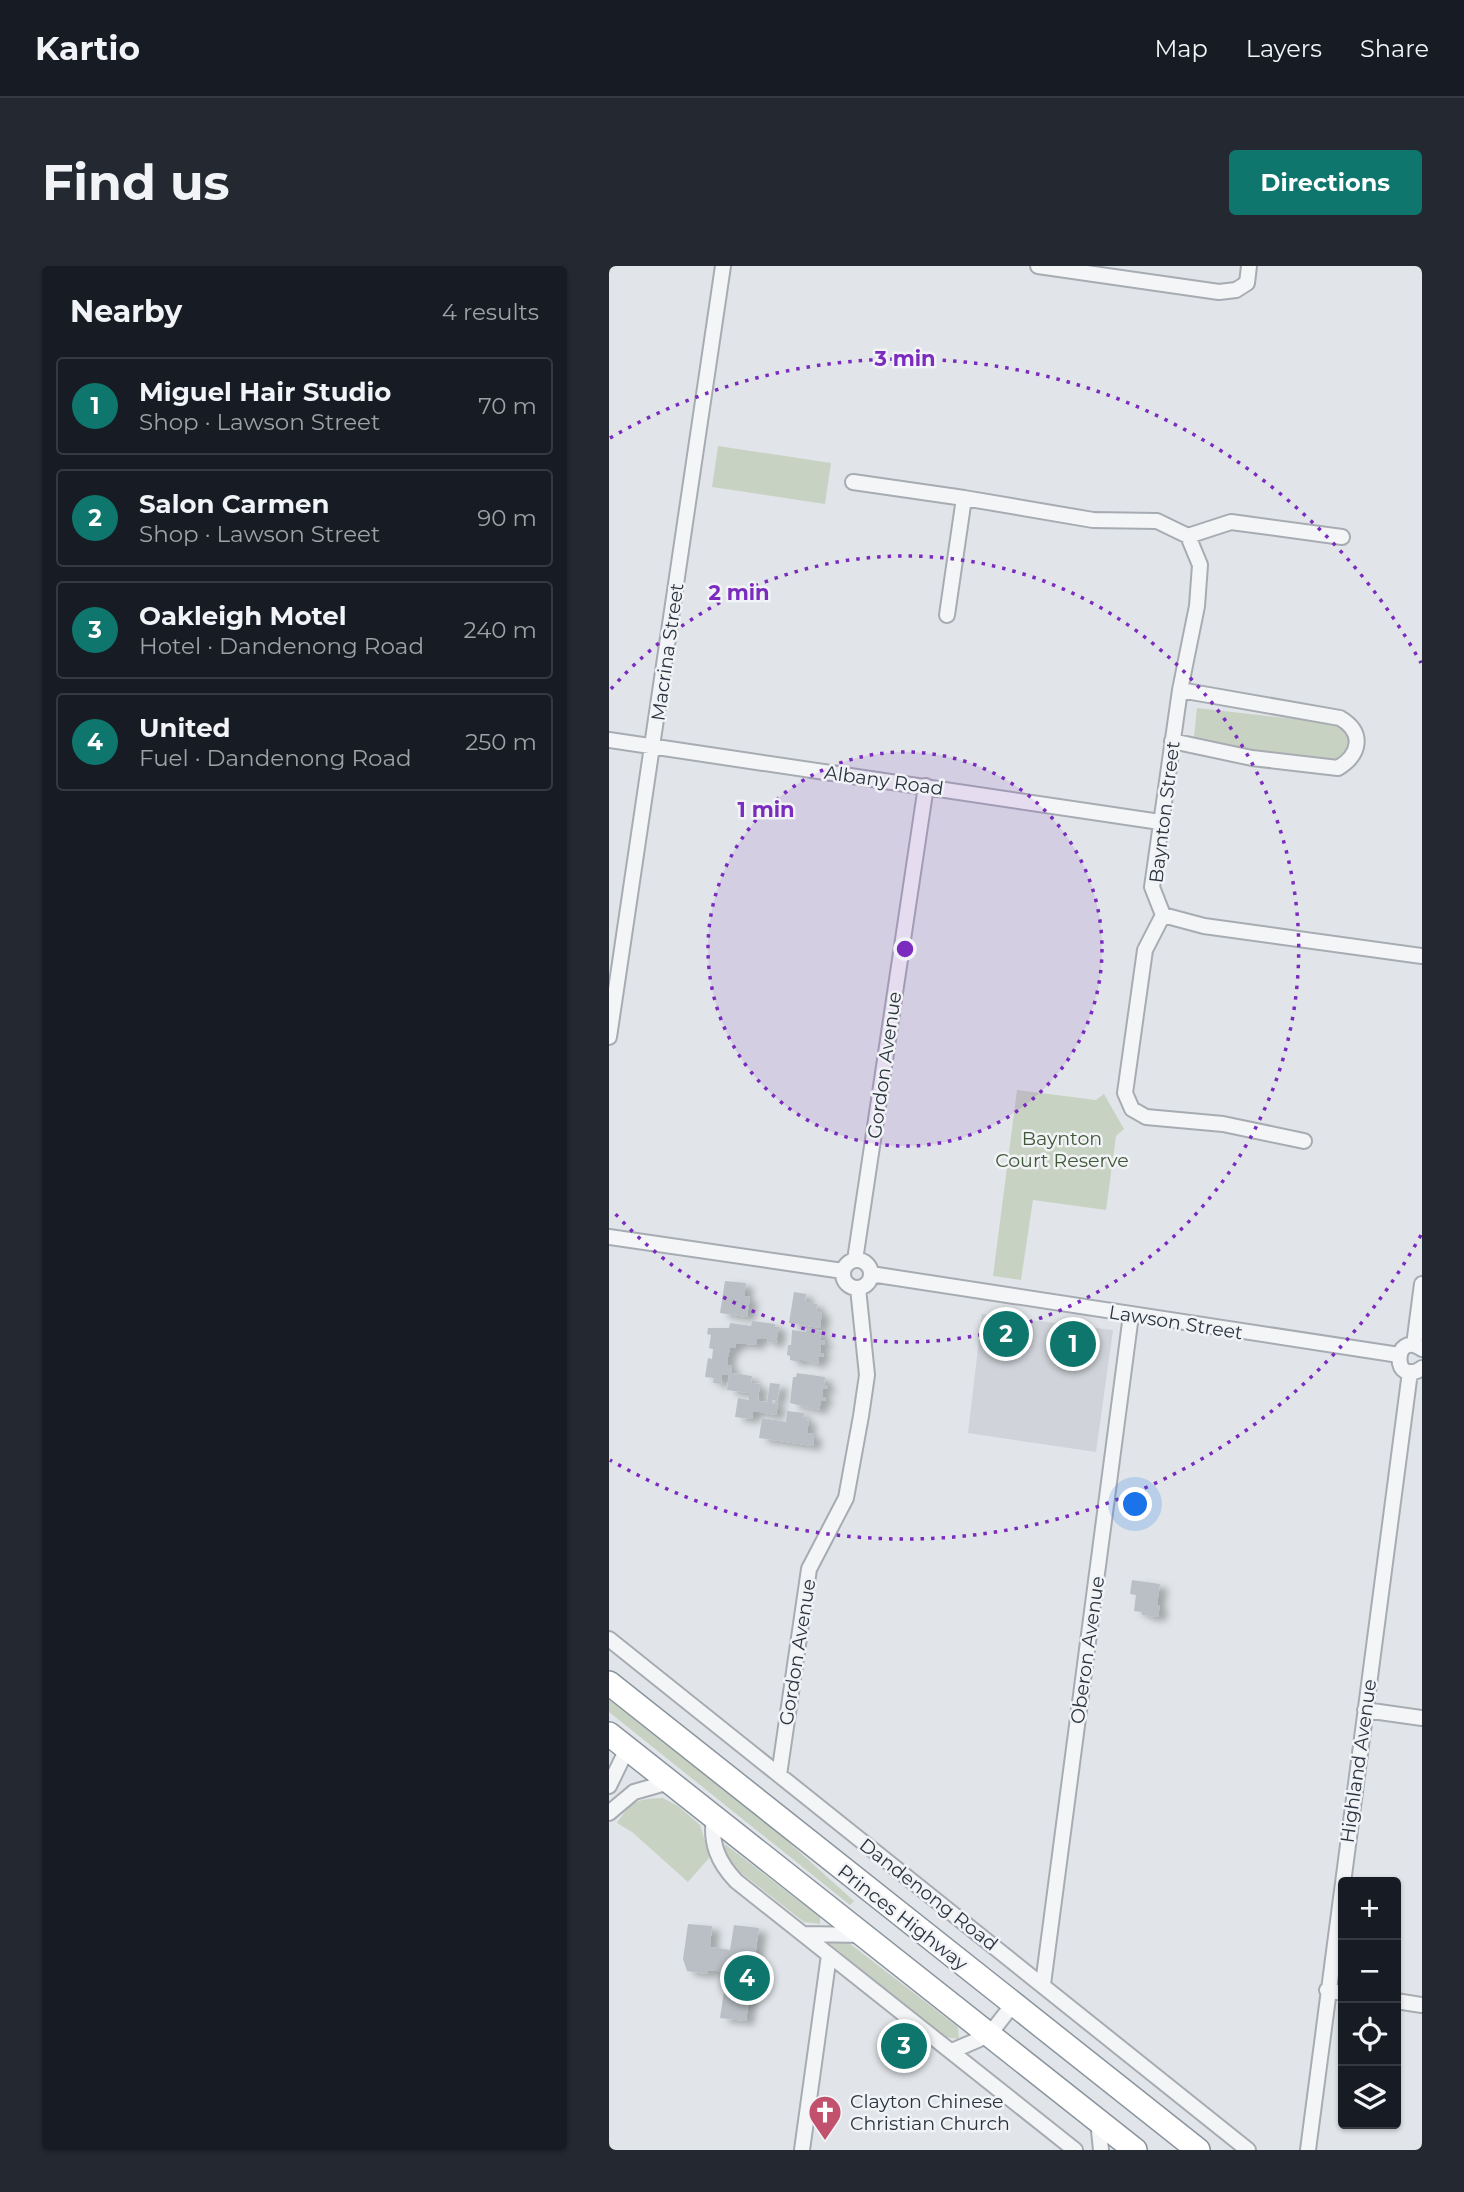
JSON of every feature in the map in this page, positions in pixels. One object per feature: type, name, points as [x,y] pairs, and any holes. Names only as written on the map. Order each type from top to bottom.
[{"type":"highway","name":"Princes Highway","points":[[609,1683],[1198,2150]]},
{"type":"highway","name":"Princes Highway","points":[[618,1742],[1135,2150]]},
{"type":"street","name":"Macrina Street","points":[[609,1037],[723,266]]},
{"type":"street","points":[[1038,266],[1219,292],[1236,290],[1247,283],[1249,266]]},
{"type":"street","points":[[853,482],[1093,520],[1157,521],[1188,536],[1231,522],[1342,537]]},
{"type":"street","points":[[947,615],[964,498]]},
{"type":"street","name":"Baynton Street","points":[[1163,915],[1151,887],[1180,690],[1197,606],[1200,565],[1188,536]]},
{"type":"street","points":[[1172,741],[1252,758],[1338,768],[1348,762],[1355,750],[1357,738],[1353,726],[1340,718],[1180,690]]},
{"type":"street","name":"Albany Road","points":[[609,740],[1160,822]]},
{"type":"street","name":"Gordon Avenue","points":[[855,1260],[926,786]]},
{"type":"street","points":[[1304,1141],[1223,1124],[1146,1116],[1132,1109],[1125,1093],[1145,950],[1163,915],[1204,926],[1422,956]]},
{"type":"street","points":[[609,1237],[843,1271]]},
{"type":"street","points":[[855,1260],[868,1265],[871,1274],[866,1285],[858,1288],[846,1283],[843,1271],[847,1264],[855,1260]]},
{"type":"street","name":"Lawson Street","points":[[871,1274],[1399,1355]]},
{"type":"street","points":[[1416,1370],[1401,1366],[1399,1355],[1404,1347],[1418,1347],[1422,1284]]},
{"type":"street","name":"Gordon Avenue","points":[[779,1775],[809,1569],[846,1498],[861,1416],[867,1375],[858,1288]]},
{"type":"street","name":"Oberon Avenue","points":[[1043,1984],[1131,1315]]},
{"type":"street","name":"Highland Avenue","points":[[1308,2150],[1365,1710],[1416,1370]]},
{"type":"street","name":"Dandenong Road","points":[[609,1639],[1248,2150]]},
{"type":"street","points":[[1365,1710],[1422,1718]]},
{"type":"street","points":[[618,1742],[610,1783],[627,1796]]},
{"type":"street","points":[[609,1813],[627,1796],[670,1782]]},
{"type":"street","points":[[714,1817],[712,1835],[725,1869],[736,1881],[1075,2150]]},
{"type":"street","points":[[804,1934],[864,1935]]},
{"type":"street","points":[[802,2150],[829,1955]]},
{"type":"street","points":[[1327,1990],[1338,1992]]},
{"type":"street","points":[[1401,2002],[1422,2005]]},
{"type":"street","points":[[952,2052],[989,2035],[1014,2003]]},
{"type":"street","points":[[1098,2121],[1101,2150]]},
{"type":"shaded area","points":[[982,1314],[1113,1330],[1096,1452],[968,1433]]},
{"type":"green space","points":[[718,446],[831,463],[825,504],[712,487]]},
{"type":"green space","points":[[1197,708],[1330,723],[1346,730],[1352,741],[1347,755],[1335,761],[1231,747],[1194,737]]},
{"type":"green space","name":"Baynton Court Reserve","points":[[1017,1090],[1096,1100],[1104,1094],[1124,1129],[1116,1136],[1106,1210],[1033,1200],[1021,1280],[993,1276]]},
{"type":"green space","points":[[609,1698],[754,1811],[854,1901],[850,1905],[609,1712]]},
{"type":"green space","points":[[663,1798],[678,1806],[700,1825],[710,1857],[688,1882],[632,1832],[617,1823],[635,1803]]},
{"type":"green space","points":[[725,1844],[820,1917],[820,1924],[804,1922],[731,1865],[725,1855]]},
{"type":"green space","points":[[824,1939],[849,1943],[958,2027],[959,2039],[944,2037]]},
{"type":"building","points":[[725,1281],[746,1283],[744,1296],[750,1297],[747,1317],[720,1313]]},
{"type":"building","points":[[794,1292],[806,1294],[805,1302],[817,1304],[816,1311],[822,1311],[820,1328],[789,1323]]},
{"type":"building","points":[[752,1321],[779,1327],[776,1343],[762,1338],[757,1339],[757,1345],[736,1343],[735,1348],[730,1348],[727,1365],[732,1366],[731,1373],[752,1376],[751,1383],[760,1384],[758,1401],[767,1402],[770,1383],[780,1384],[777,1401],[773,1400],[772,1403],[778,1404],[776,1415],[753,1411],[752,1419],[735,1417],[738,1398],[749,1400],[749,1393],[727,1390],[729,1375],[722,1374],[721,1384],[713,1383],[714,1378],[705,1377],[708,1358],[712,1359],[713,1349],[709,1348],[711,1335],[707,1334],[708,1328],[729,1328],[730,1323],[751,1326]]},
{"type":"building","points":[[807,1329],[822,1331],[820,1340],[825,1341],[824,1345],[821,1344],[820,1353],[824,1353],[823,1357],[819,1356],[818,1364],[799,1359],[799,1362],[790,1360],[787,1355],[792,1330],[806,1332]]},
{"type":"building","points":[[797,1373],[825,1377],[824,1385],[828,1385],[828,1389],[823,1388],[822,1397],[826,1397],[825,1401],[821,1401],[819,1410],[790,1403],[793,1377],[796,1377]]},
{"type":"building","points":[[787,1411],[804,1413],[803,1419],[809,1420],[807,1433],[814,1434],[813,1446],[759,1438],[762,1418],[786,1422]]},
{"type":"building","points":[[1132,1580],[1160,1584],[1158,1617],[1134,1611],[1136,1595],[1130,1594]]},
{"type":"building","points":[[688,1924],[712,1926],[710,1947],[730,1950],[734,1925],[759,1928],[746,2021],[720,2018],[727,1972],[708,1970],[707,1974],[687,1971],[683,1959]]},
{"type":"place","name":"Salon Carmen","points":[[1006,1334]]},
{"type":"place","name":"Miguel Hair Studio","points":[[1073,1344]]},
{"type":"place","name":"United","points":[[747,1978]]},
{"type":"place","name":"Oakleigh Motel","points":[[904,2046]]},
{"type":"place","name":"Clayton Chinese Christian Church","points":[[825,2142]]}]
